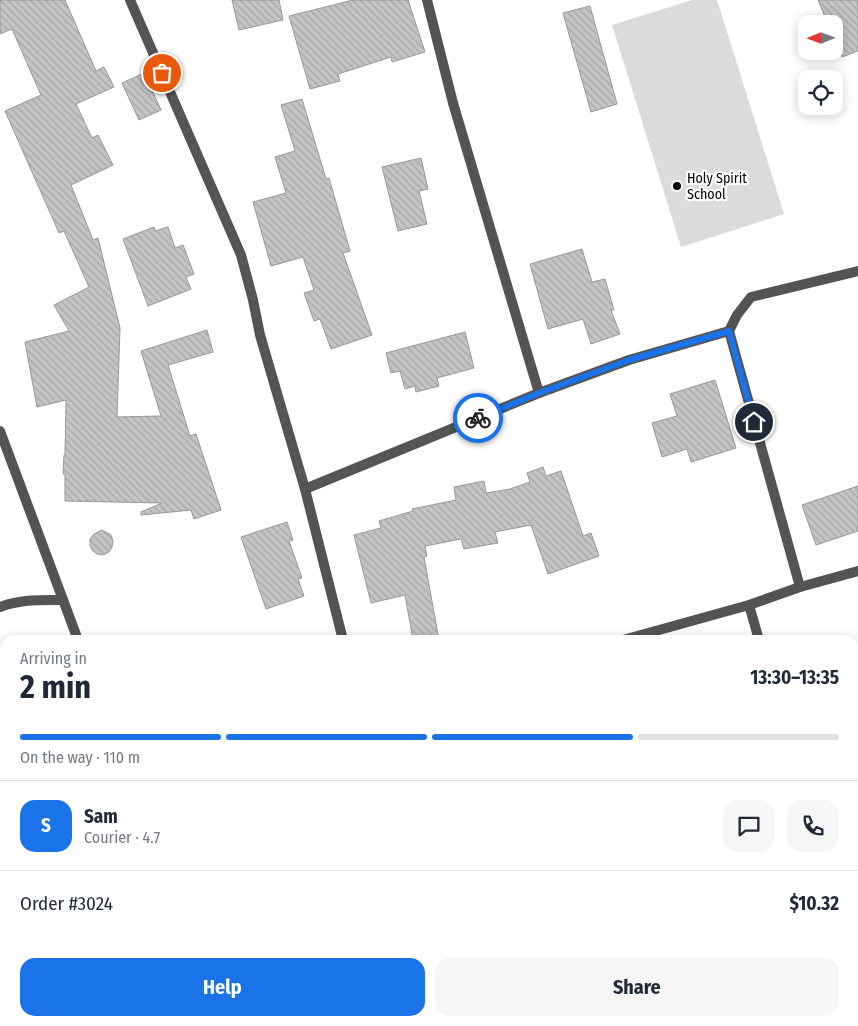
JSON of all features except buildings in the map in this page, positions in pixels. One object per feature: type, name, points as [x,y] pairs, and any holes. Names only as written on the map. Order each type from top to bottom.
[{"type":"street","points":[[130,0],[241,255],[254,300],[260,335],[305,489],[342,635]]},
{"type":"street","points":[[427,0],[453,103],[539,393]]},
{"type":"street","points":[[800,587],[729,331],[737,315],[751,297],[858,271]]},
{"type":"street","points":[[305,489],[539,393],[629,360],[729,331]]},
{"type":"street","points":[[0,431],[76,635]]},
{"type":"street","points":[[641,635],[749,605],[800,587],[858,571]]},
{"type":"street","points":[[0,606],[28,600],[63,600]]},
{"type":"street","points":[[749,605],[758,635]]},
{"type":"shaded area","points":[[692,0],[717,0],[784,214],[681,247],[612,25]]},
{"type":"way so far","points":[[162,73],[241,255],[254,300],[260,335],[305,489],[478,418]]},
{"type":"place","name":"Holy Spirit School","points":[[677,186]]},
{"type":"route","points":[[478,418],[629,360],[729,331],[754,422]]}]
